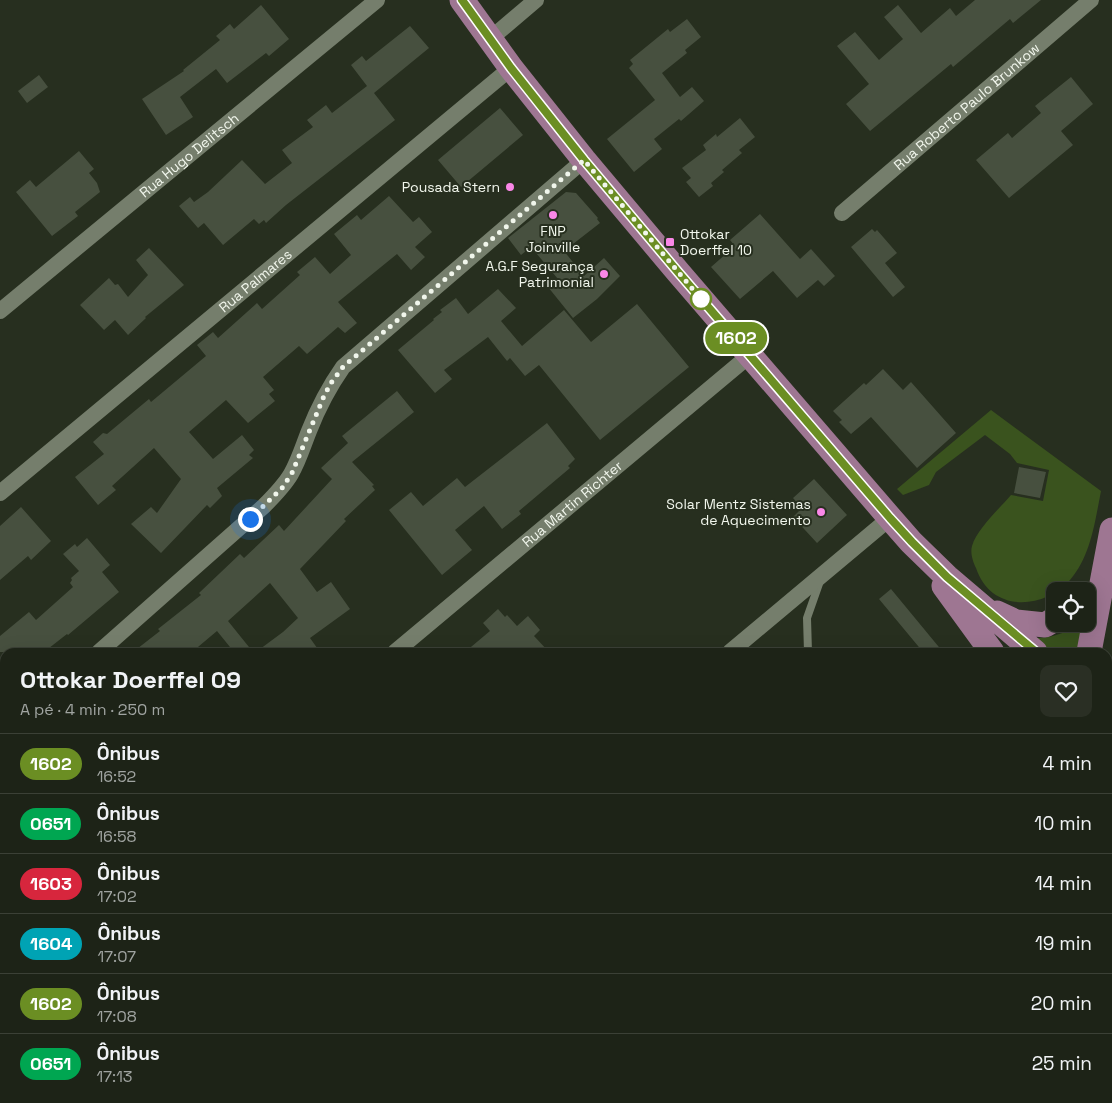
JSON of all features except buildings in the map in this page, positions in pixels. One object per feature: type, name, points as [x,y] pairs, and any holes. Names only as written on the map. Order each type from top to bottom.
[{"type":"main road","points":[[462,0],[511,68],[584,160],[890,518],[947,577],[1031,648]]},
{"type":"main road","points":[[1089,582],[1101,555],[1112,515]]},
{"type":"main road","points":[[1089,648],[1112,530]]},
{"type":"main road","points":[[912,542],[989,648]]},
{"type":"main road","points":[[978,604],[1016,622],[1046,624]]},
{"type":"street","name":"Rua Hugo Delitsch","points":[[0,311],[377,0]]},
{"type":"street","points":[[490,39],[536,0]]},
{"type":"street","name":"Rua Roberto Paulo Brunkow","points":[[842,213],[1091,0]]},
{"type":"street","name":"Rua Palmares","points":[[0,493],[511,68]]},
{"type":"street","points":[[108,648],[282,488],[301,454],[324,396],[343,367],[584,160]]},
{"type":"street","name":"Rua Martin Richter","points":[[400,648],[750,355]]},
{"type":"street","points":[[735,648],[890,518]]},
{"type":"lane","points":[[808,648],[807,618],[823,574]]},
{"type":"green space","points":[[991,410],[1101,491],[1091,538],[1077,571],[1068,582],[1046,582],[1046,597],[1018,602],[1005,599],[993,593],[983,583],[972,557],[971,549],[983,526],[1011,495],[1043,501],[1049,470],[1017,463],[1010,454],[985,435],[936,472],[929,485],[903,495],[897,489]]},
{"type":"green space","points":[[1064,632],[1084,632],[1079,648],[1040,648],[1026,638],[1054,636]]},
{"type":"bus line","name":"1602","points":[[462,0],[511,68],[584,160],[890,518],[947,577],[1031,648]]},
{"type":"place","name":"Pousada Stern","points":[[510,187]]},
{"type":"place","name":"FNP Joinville","points":[[553,215]]},
{"type":"place","name":"Ottokar Doerffel 10","points":[[670,242]]},
{"type":"place","name":"A.G.F Segurança Patrimonial","points":[[604,274]]},
{"type":"place","name":"Solar Mentz Sistemas de Aquecimento","points":[[821,512]]},
{"type":"route","points":[[250,519],[282,488],[292,473],[324,396],[343,367],[584,160],[701,299]]}]
